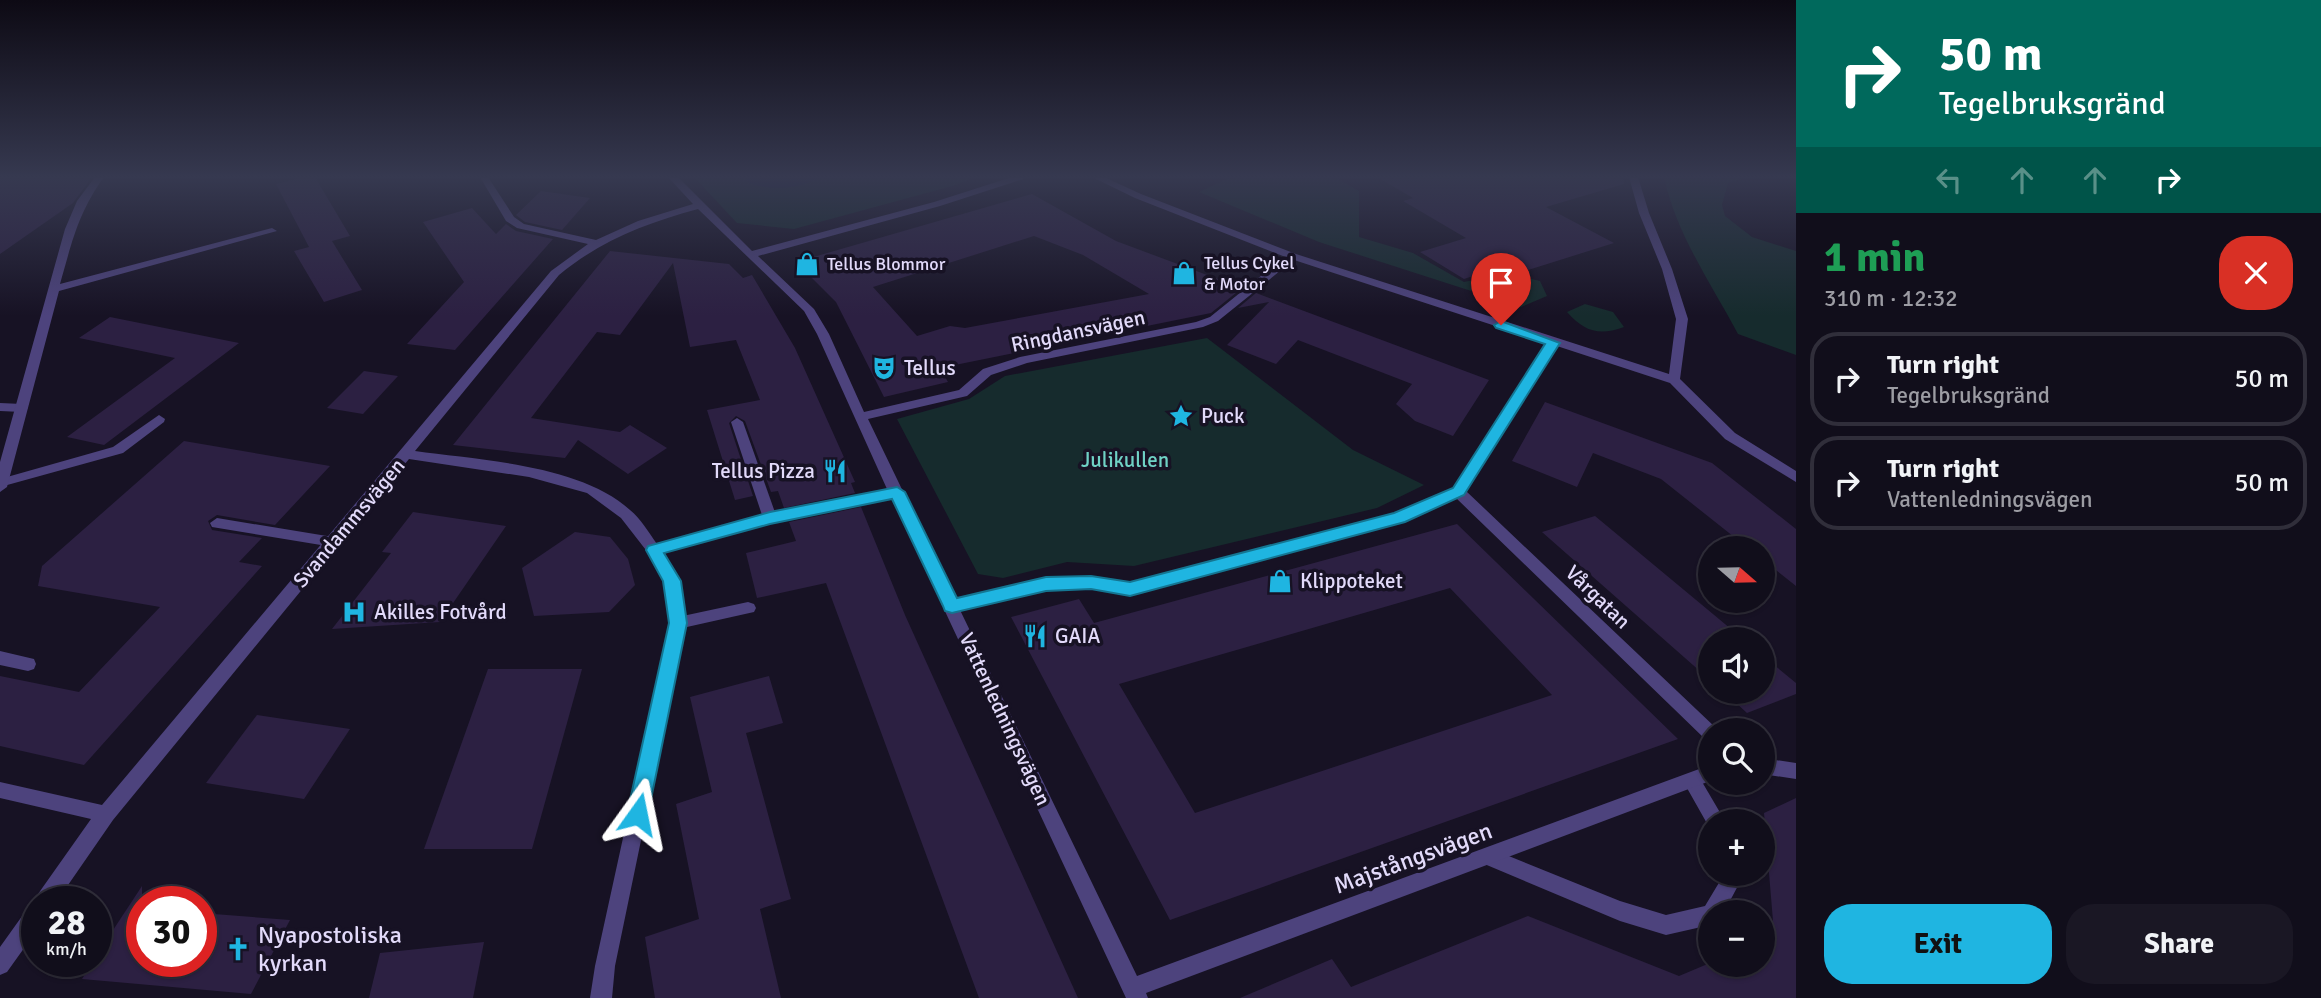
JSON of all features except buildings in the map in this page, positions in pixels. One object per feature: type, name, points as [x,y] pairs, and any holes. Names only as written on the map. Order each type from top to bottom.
[{"type":"street","points":[[1,485],[72,224]]},
{"type":"street","points":[[517,224],[593,242]]},
{"type":"street","name":"Svandammsvägen","points":[[56,886],[106,814],[555,273],[593,242],[640,224]]},
{"type":"street","name":"Vattenledningsvägen","points":[[718,224],[808,309],[823,334],[1134,993]]},
{"type":"street","points":[[751,255],[867,224]]},
{"type":"street","points":[[1209,224],[1292,256],[1553,343],[1674,380],[1730,436],[1796,477]]},
{"type":"street","points":[[1648,224],[1667,269],[1682,319],[1674,380]]},
{"type":"street","points":[[55,289],[272,231]]},
{"type":"street","name":"Ringdansvägen","points":[[860,417],[963,393],[987,372],[1024,360],[1199,325],[1214,319],[1292,256]]},
{"type":"street","points":[[952,606],[1046,584],[1091,582],[1130,589],[1399,518],[1458,492],[1553,343]]},
{"type":"street","points":[[0,407],[22,408]]},
{"type":"street","points":[[1,485],[118,450],[159,419]]},
{"type":"street","points":[[737,422],[770,518]]},
{"type":"street","points":[[407,454],[529,472],[592,491],[626,514],[654,550],[672,581],[678,623],[605,966],[601,998]]},
{"type":"street","points":[[654,550],[770,518],[897,492]]},
{"type":"street","name":"Vårgatan","points":[[1458,492],[1698,722]]},
{"type":"street","points":[[217,523],[333,542]]},
{"type":"street","points":[[678,623],[748,608]]},
{"type":"street","points":[[0,658],[27,664]]},
{"type":"street","points":[[1775,768],[1796,771]]},
{"type":"street","name":"Majstångsvägen","points":[[1134,993],[1698,778]]},
{"type":"street","points":[[0,790],[106,814]]},
{"type":"street","points":[[1489,857],[1620,911],[1666,925],[1698,917]]},
{"type":"street","points":[[0,965],[21,935]]},
{"type":"green space","points":[[742,224],[814,224],[794,229]]},
{"type":"green space","points":[[1275,224],[1359,224],[1359,237],[1413,253],[1464,282],[1492,282],[1521,277],[1540,281],[1547,296],[1521,307],[1319,242]]},
{"type":"green space","points":[[1680,224],[1735,224],[1752,237],[1796,251],[1796,355],[1738,334]]},
{"type":"green space","points":[[1585,304],[1613,312],[1624,327],[1607,331],[1586,328],[1567,312]]},
{"type":"green space","name":"Julikullen","points":[[1207,338],[1353,450],[1424,485],[1377,508],[1134,566],[1067,562],[1003,578],[978,574],[897,419],[969,399],[1005,376]]},
{"type":"place","name":"Tellus Blommor","points":[[807,264]]},
{"type":"place","name":"Tellus Cykel & Motor","points":[[1184,273]]},
{"type":"place","name":"Tellus","points":[[884,368]]},
{"type":"place","name":"Puck","points":[[1181,416]]},
{"type":"place","name":"Tellus Pizza","points":[[835,471]]},
{"type":"place","name":"Klippoteket","points":[[1280,581]]},
{"type":"place","name":"Akilles Fotvård","points":[[354,612]]},
{"type":"place","name":"GAIA","points":[[1035,636]]},
{"type":"place","name":"Nyapostoliska kyrkan","points":[[238,949]]},
{"type":"route","points":[[638,814],[678,623],[672,581],[654,550],[770,518],[897,492],[952,606],[1046,584],[1091,582],[1130,589],[1399,518],[1458,492],[1553,343],[1501,325]]}]
